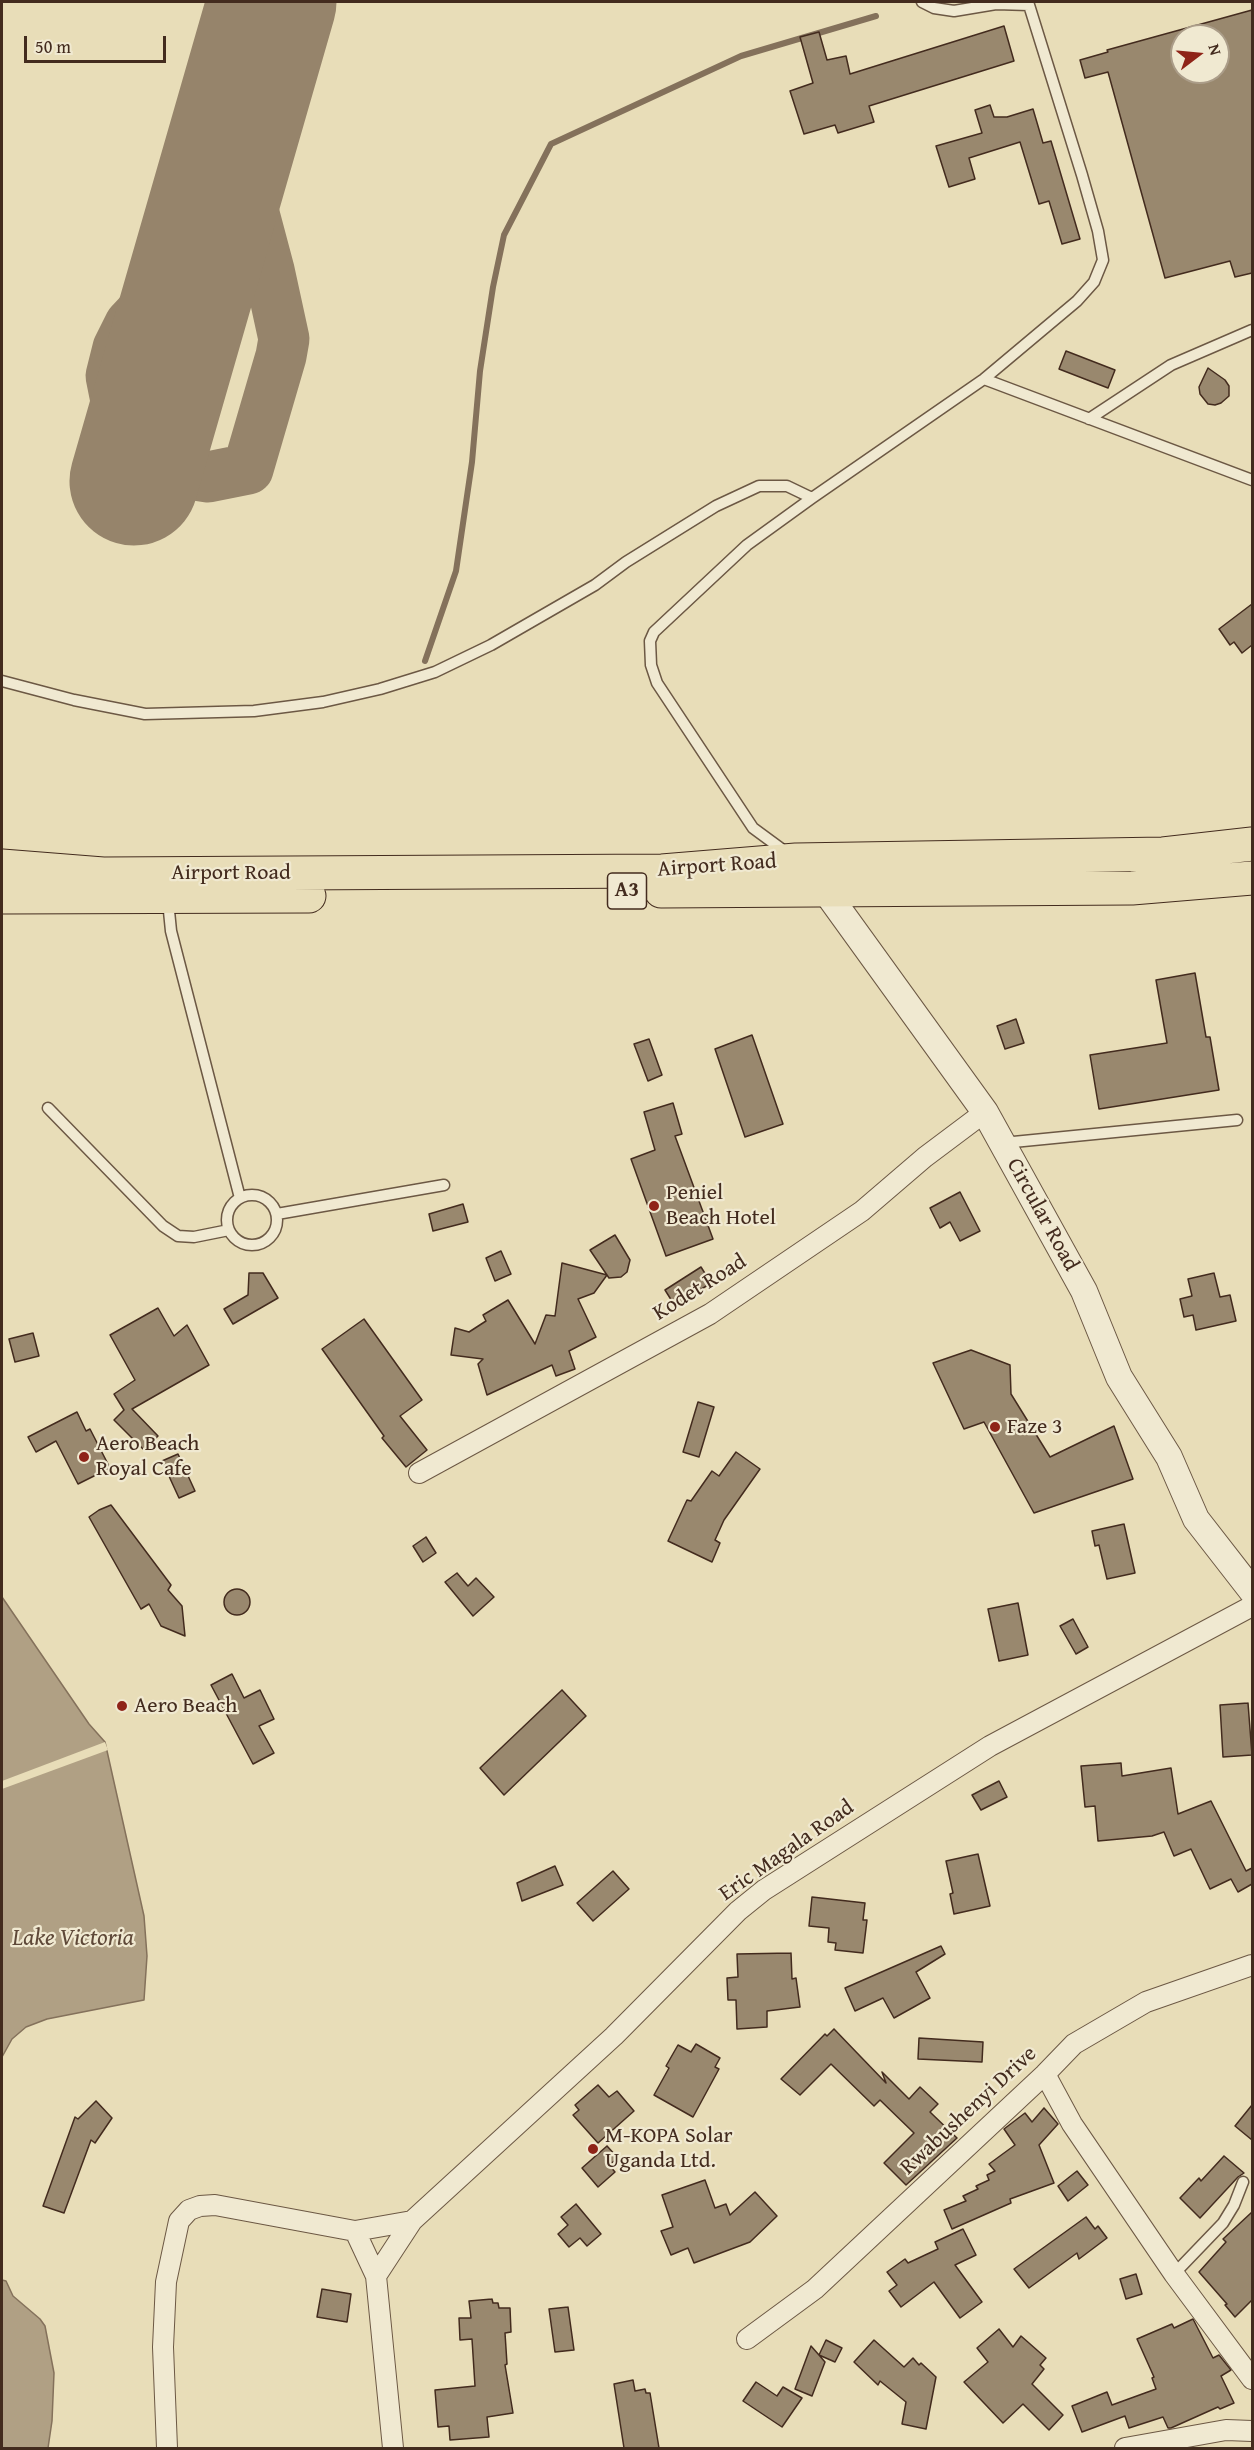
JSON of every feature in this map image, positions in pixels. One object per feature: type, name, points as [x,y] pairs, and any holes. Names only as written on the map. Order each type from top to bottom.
[{"type":"highway","name":"Airport Road","points":[[2,866],[103,874],[662,871],[796,860],[1163,854],[1252,844]]},
{"type":"highway","name":"Airport Road","points":[[2,897],[167,898],[824,889],[1132,888],[1252,878]]},
{"type":"street","name":"Circular Road","points":[[796,860],[824,889],[985,1112],[1084,1292],[1119,1377],[1169,1457],[1196,1520],[1249,1579]]},
{"type":"street","name":"Kodet Road","points":[[419,1473],[710,1314],[862,1210],[925,1157],[985,1112]]},
{"type":"street","name":"Eric Magala Road","points":[[376,2276],[412,2221],[614,2036],[738,1911],[764,1890],[990,1746],[1252,1606]]},
{"type":"street","name":"Rwabushenyi Drive","points":[[747,2339],[815,2289],[1045,2074],[1074,2044],[1146,2002],[1252,1965]]},
{"type":"street","points":[[1045,2074],[1072,2124],[1174,2274],[1252,2379]]},
{"type":"street","points":[[167,2448],[164,2405],[166,2282],[179,2221],[189,2210],[200,2206],[215,2205],[355,2231],[412,2221]]},
{"type":"street","points":[[355,2231],[376,2276],[393,2448]]},
{"type":"street","points":[[1125,2448],[1226,2430],[1252,2431]]},
{"type":"lane","points":[[796,860],[753,828],[657,683],[651,664],[650,641],[654,632],[747,545],[984,380],[1077,301],[1094,282],[1103,260],[1098,231],[1029,5],[996,4],[954,11],[934,8],[922,2]]},
{"type":"lane","points":[[1089,420],[1172,365],[1252,330]]},
{"type":"lane","points":[[984,380],[1252,480]]},
{"type":"lane","points":[[2,681],[74,700],[145,714],[254,711],[323,702],[380,689],[435,672],[491,645],[595,585],[626,562],[716,506],[759,486],[787,486],[812,498]]},
{"type":"lane","points":[[167,898],[171,931],[240,1198]]},
{"type":"lane","points":[[48,1108],[163,1226],[178,1236],[194,1237],[229,1230]]},
{"type":"lane","points":[[1003,1143],[1237,1120]]},
{"type":"lane","points":[[277,1214],[444,1185]]},
{"type":"lane","points":[[258,1196],[267,1200],[277,1214],[278,1222],[272,1236],[258,1245],[241,1243],[229,1230],[227,1223],[230,1209],[240,1198],[258,1196]]},
{"type":"lane","points":[[1174,2274],[1223,2223],[1234,2205],[1243,2182]]},
{"type":"water","name":"Lake Victoria","points":[[2,1597],[89,1724],[105,1742],[144,1916],[147,1956],[144,2000],[47,2019],[26,2027],[12,2039],[2,2057]]},
{"type":"water","points":[[2,2280],[6,2281],[13,2296],[45,2326],[54,2373],[52,2421],[48,2448],[2,2448]]},
{"type":"pier","points":[[105,1742],[108,1750],[2,1789],[2,1781]]},
{"type":"building","points":[[1252,10],[1252,273],[1235,277],[1230,261],[1165,278],[1108,72],[1085,78],[1080,60],[1108,52],[1107,50],[1170,33],[1170,84],[1230,84],[1230,24],[1201,24]]},
{"type":"building","points":[[1004,26],[1014,61],[869,106],[874,122],[838,133],[835,125],[804,134],[790,91],[813,83],[800,37],[819,32],[827,60],[846,56],[850,74]]},
{"type":"building","points":[[990,105],[994,117],[1007,117],[1033,109],[1043,143],[1051,141],[1080,239],[1062,244],[1049,201],[1039,204],[1020,142],[969,158],[975,179],[949,187],[936,146],[982,133],[975,110]]},
{"type":"building","points":[[1066,351],[1115,370],[1108,388],[1059,369]]},
{"type":"building","points":[[1208,368],[1225,380],[1229,386],[1229,396],[1215,405],[1208,404],[1200,394],[1199,387]]},
{"type":"building","points":[[1252,604],[1252,645],[1242,653],[1234,642],[1230,645],[1219,629]]},
{"type":"building","points":[[1195,973],[1206,1037],[1210,1037],[1219,1090],[1099,1109],[1090,1055],[1167,1043],[1156,980]]},
{"type":"building","points":[[1016,1019],[1024,1043],[1005,1049],[997,1026]]},
{"type":"building","points":[[752,1035],[783,1124],[745,1137],[715,1049]]},
{"type":"building","points":[[649,1039],[662,1075],[648,1081],[634,1044]]},
{"type":"building","points":[[673,1103],[682,1134],[675,1136],[713,1239],[666,1256],[631,1159],[655,1150],[644,1112]]},
{"type":"building","points":[[960,1192],[980,1231],[960,1241],[950,1222],[940,1228],[930,1208]]},
{"type":"building","points":[[463,1204],[468,1222],[433,1231],[429,1214]]},
{"type":"building","points":[[615,1235],[630,1260],[627,1272],[621,1277],[609,1278],[590,1250]]},
{"type":"building","points":[[501,1251],[511,1274],[495,1281],[486,1258]]},
{"type":"building","points":[[562,1263],[607,1275],[594,1293],[578,1299],[596,1337],[569,1351],[575,1369],[556,1376],[552,1365],[487,1395],[478,1364],[483,1359],[451,1355],[455,1328],[469,1332],[486,1321],[483,1315],[508,1300],[535,1344],[546,1315],[555,1316]]},
{"type":"building","points":[[701,1267],[711,1283],[675,1306],[665,1290]]},
{"type":"building","points":[[249,1273],[263,1273],[278,1298],[233,1324],[224,1309],[248,1295]]},
{"type":"building","points":[[1214,1273],[1220,1297],[1230,1295],[1236,1321],[1196,1330],[1193,1315],[1184,1317],[1180,1299],[1192,1296],[1188,1279]]},
{"type":"building","points":[[158,1308],[174,1336],[187,1325],[209,1365],[132,1409],[158,1436],[144,1450],[114,1420],[124,1410],[114,1394],[135,1380],[110,1335]]},
{"type":"building","points":[[364,1319],[422,1400],[400,1416],[427,1450],[406,1467],[382,1438],[384,1436],[322,1349]]},
{"type":"building","points":[[33,1333],[39,1356],[15,1362],[9,1339]]},
{"type":"building","points":[[971,1350],[1010,1365],[1011,1394],[1050,1457],[1114,1426],[1133,1479],[1034,1513],[984,1422],[964,1429],[933,1363]]},
{"type":"building","points":[[698,1402],[714,1407],[699,1457],[683,1452]]},
{"type":"building","points":[[77,1412],[86,1431],[90,1429],[110,1468],[78,1484],[56,1441],[36,1452],[28,1437]]},
{"type":"building","points":[[736,1452],[760,1469],[724,1520],[715,1540],[720,1543],[712,1562],[668,1541],[687,1500],[691,1501],[712,1471],[719,1476]]},
{"type":"building","points":[[178,1454],[195,1491],[179,1498],[162,1461]]},
{"type":"building","name":"Aero Beach","points":[[111,1505],[171,1585],[168,1590],[182,1606],[185,1636],[161,1626],[149,1604],[141,1609],[89,1517]]},
{"type":"building","points":[[1124,1524],[1135,1573],[1107,1579],[1099,1545],[1095,1546],[1092,1531]]},
{"type":"building","points":[[426,1537],[436,1553],[423,1562],[413,1546]]},
{"type":"building","points":[[457,1573],[468,1586],[476,1578],[494,1597],[473,1616],[445,1582]]},
{"type":"building","points":[[237,1589],[246,1593],[250,1602],[246,1611],[237,1615],[228,1611],[224,1602],[228,1593]]},
{"type":"building","points":[[1018,1603],[1028,1655],[999,1661],[988,1609]]},
{"type":"building","points":[[1073,1619],[1088,1647],[1076,1654],[1060,1626]]},
{"type":"building","points":[[232,1674],[244,1698],[260,1690],[274,1719],[259,1726],[274,1753],[253,1764],[211,1685]]},
{"type":"building","points":[[562,1690],[586,1716],[504,1795],[480,1768]]},
{"type":"building","points":[[1248,1703],[1252,1755],[1223,1757],[1220,1705]]},
{"type":"building","points":[[1121,1763],[1122,1776],[1171,1768],[1178,1814],[1211,1801],[1246,1871],[1252,1868],[1252,1884],[1238,1892],[1231,1879],[1210,1889],[1191,1849],[1174,1856],[1164,1832],[1152,1836],[1098,1841],[1095,1806],[1085,1807],[1081,1766]]},
{"type":"building","points":[[999,1781],[1007,1797],[981,1810],[972,1795]]},
{"type":"building","points":[[978,1854],[990,1906],[954,1914],[950,1894],[953,1893],[946,1861]]},
{"type":"building","points":[[555,1866],[563,1885],[522,1901],[517,1883]]},
{"type":"building","points":[[613,1871],[629,1889],[593,1921],[577,1903]]},
{"type":"building","points":[[812,1897],[865,1903],[863,1920],[867,1920],[863,1953],[835,1950],[836,1943],[828,1942],[829,1928],[809,1926]]},
{"type":"building","points":[[941,1946],[945,1954],[916,1972],[930,1998],[894,2018],[883,1998],[855,2011],[845,1988]]},
{"type":"building","points":[[791,1953],[792,1979],[796,1978],[800,2007],[767,2011],[767,2027],[737,2029],[736,2000],[728,2000],[727,1978],[738,1977],[737,1954]]},
{"type":"building","points":[[834,2029],[886,2083],[882,2072],[909,2099],[920,2087],[938,2104],[930,2112],[957,2138],[906,2185],[884,2163],[914,2133],[880,2100],[874,2106],[831,2064],[800,2095],[781,2079],[825,2034],[827,2036]]},
{"type":"building","points":[[919,2038],[983,2042],[982,2062],[918,2059]]},
{"type":"building","points":[[696,2044],[720,2058],[715,2067],[719,2069],[693,2117],[654,2095],[669,2068],[666,2066],[678,2045],[691,2052]]},
{"type":"building","points":[[598,2085],[609,2097],[617,2091],[634,2111],[598,2143],[573,2115],[579,2110],[575,2105]]},
{"type":"building","points":[[96,2101],[112,2118],[95,2143],[91,2140],[64,2213],[43,2206],[75,2117],[78,2119]]},
{"type":"building","points":[[1252,2105],[1252,2140],[1235,2126]]},
{"type":"building","points":[[1044,2108],[1058,2124],[1039,2145],[1054,2183],[1010,2199],[1011,2203],[952,2229],[944,2210],[966,2201],[963,2196],[978,2189],[976,2186],[989,2180],[987,2175],[995,2171],[989,2164],[1015,2145],[1004,2129],[1025,2113],[1032,2122]]},
{"type":"building","points":[[607,2146],[618,2158],[609,2165],[615,2172],[598,2187],[582,2168]]},
{"type":"building","points":[[1224,2156],[1244,2173],[1200,2218],[1180,2198],[1199,2178],[1201,2181]]},
{"type":"building","points":[[1077,2171],[1088,2185],[1068,2201],[1058,2186]]},
{"type":"building","points":[[705,2180],[715,2208],[726,2204],[730,2215],[755,2192],[777,2216],[750,2242],[694,2263],[688,2248],[671,2255],[661,2231],[673,2227],[662,2195]]},
{"type":"building","points":[[576,2204],[601,2234],[587,2246],[580,2238],[569,2247],[558,2234],[568,2225],[561,2217]]},
{"type":"building","points":[[1252,2212],[1252,2300],[1235,2317],[1225,2305],[1227,2304],[1199,2272],[1226,2242],[1223,2239]]},
{"type":"building","points":[[1086,2217],[1095,2229],[1098,2226],[1107,2238],[1079,2259],[1077,2253],[1029,2288],[1014,2269]]},
{"type":"building","points":[[963,2229],[976,2255],[955,2265],[982,2302],[960,2318],[934,2282],[901,2307],[889,2291],[897,2285],[887,2272],[905,2259],[908,2263],[938,2249],[935,2242]]},
{"type":"building","points":[[1136,2274],[1142,2294],[1126,2299],[1120,2279]]},
{"type":"building","points":[[322,2289],[351,2294],[347,2322],[317,2317]]},
{"type":"building","points":[[492,2299],[493,2303],[498,2303],[499,2308],[510,2308],[511,2332],[505,2333],[507,2364],[505,2365],[513,2413],[487,2417],[489,2437],[450,2440],[449,2426],[438,2427],[435,2390],[475,2386],[472,2339],[460,2340],[459,2318],[471,2318],[469,2301]]},
{"type":"building","points":[[568,2307],[574,2350],[555,2352],[549,2309]]},
{"type":"building","points":[[1193,2319],[1213,2358],[1219,2355],[1231,2370],[1221,2376],[1234,2403],[1220,2409],[1218,2407],[1171,2428],[1168,2428],[1163,2417],[1129,2428],[1125,2416],[1082,2432],[1072,2406],[1107,2392],[1112,2405],[1156,2389],[1152,2378],[1154,2377],[1137,2339],[1172,2324],[1174,2328]]},
{"type":"building","points":[[999,2329],[1013,2347],[1021,2336],[1046,2358],[1040,2365],[1044,2369],[1032,2384],[1063,2415],[1049,2430],[1023,2404],[1003,2423],[964,2382],[988,2362],[977,2348]]},
{"type":"building","points":[[826,2340],[842,2348],[835,2362],[819,2355]]},
{"type":"building","points":[[874,2340],[904,2367],[913,2358],[936,2377],[926,2429],[902,2424],[906,2402],[880,2381],[878,2385],[854,2362]]},
{"type":"building","points":[[811,2346],[825,2362],[812,2396],[795,2389]]},
{"type":"building","points":[[633,2380],[635,2391],[645,2389],[646,2393],[650,2393],[659,2448],[624,2448],[614,2384]]},
{"type":"building","points":[[756,2382],[777,2396],[783,2387],[802,2398],[782,2427],[743,2401]]},
{"type":"waterway","points":[[425,661],[456,571],[472,462],[480,371],[504,235],[551,144],[741,56],[876,16]]},
{"type":"taxiway","points":[[193,276],[146,307],[130,324],[118,348],[111,376],[117,406],[127,431],[143,450],[155,462],[182,473],[208,477],[248,469],[284,339],[248,191],[239,116]]},
{"type":"runway","points":[[134,481],[272,2]]},
{"type":"place","name":"Peniel Beach Hotel","points":[[654,1206]]},
{"type":"place","name":"Faze 3","points":[[995,1427]]},
{"type":"place","name":"Aero Beach Royal Cafe","points":[[84,1457]]},
{"type":"place","name":"Aero Beach","points":[[122,1706]]},
{"type":"place","name":"M-KOPA Solar Uganda Ltd.","points":[[593,2149]]}]
